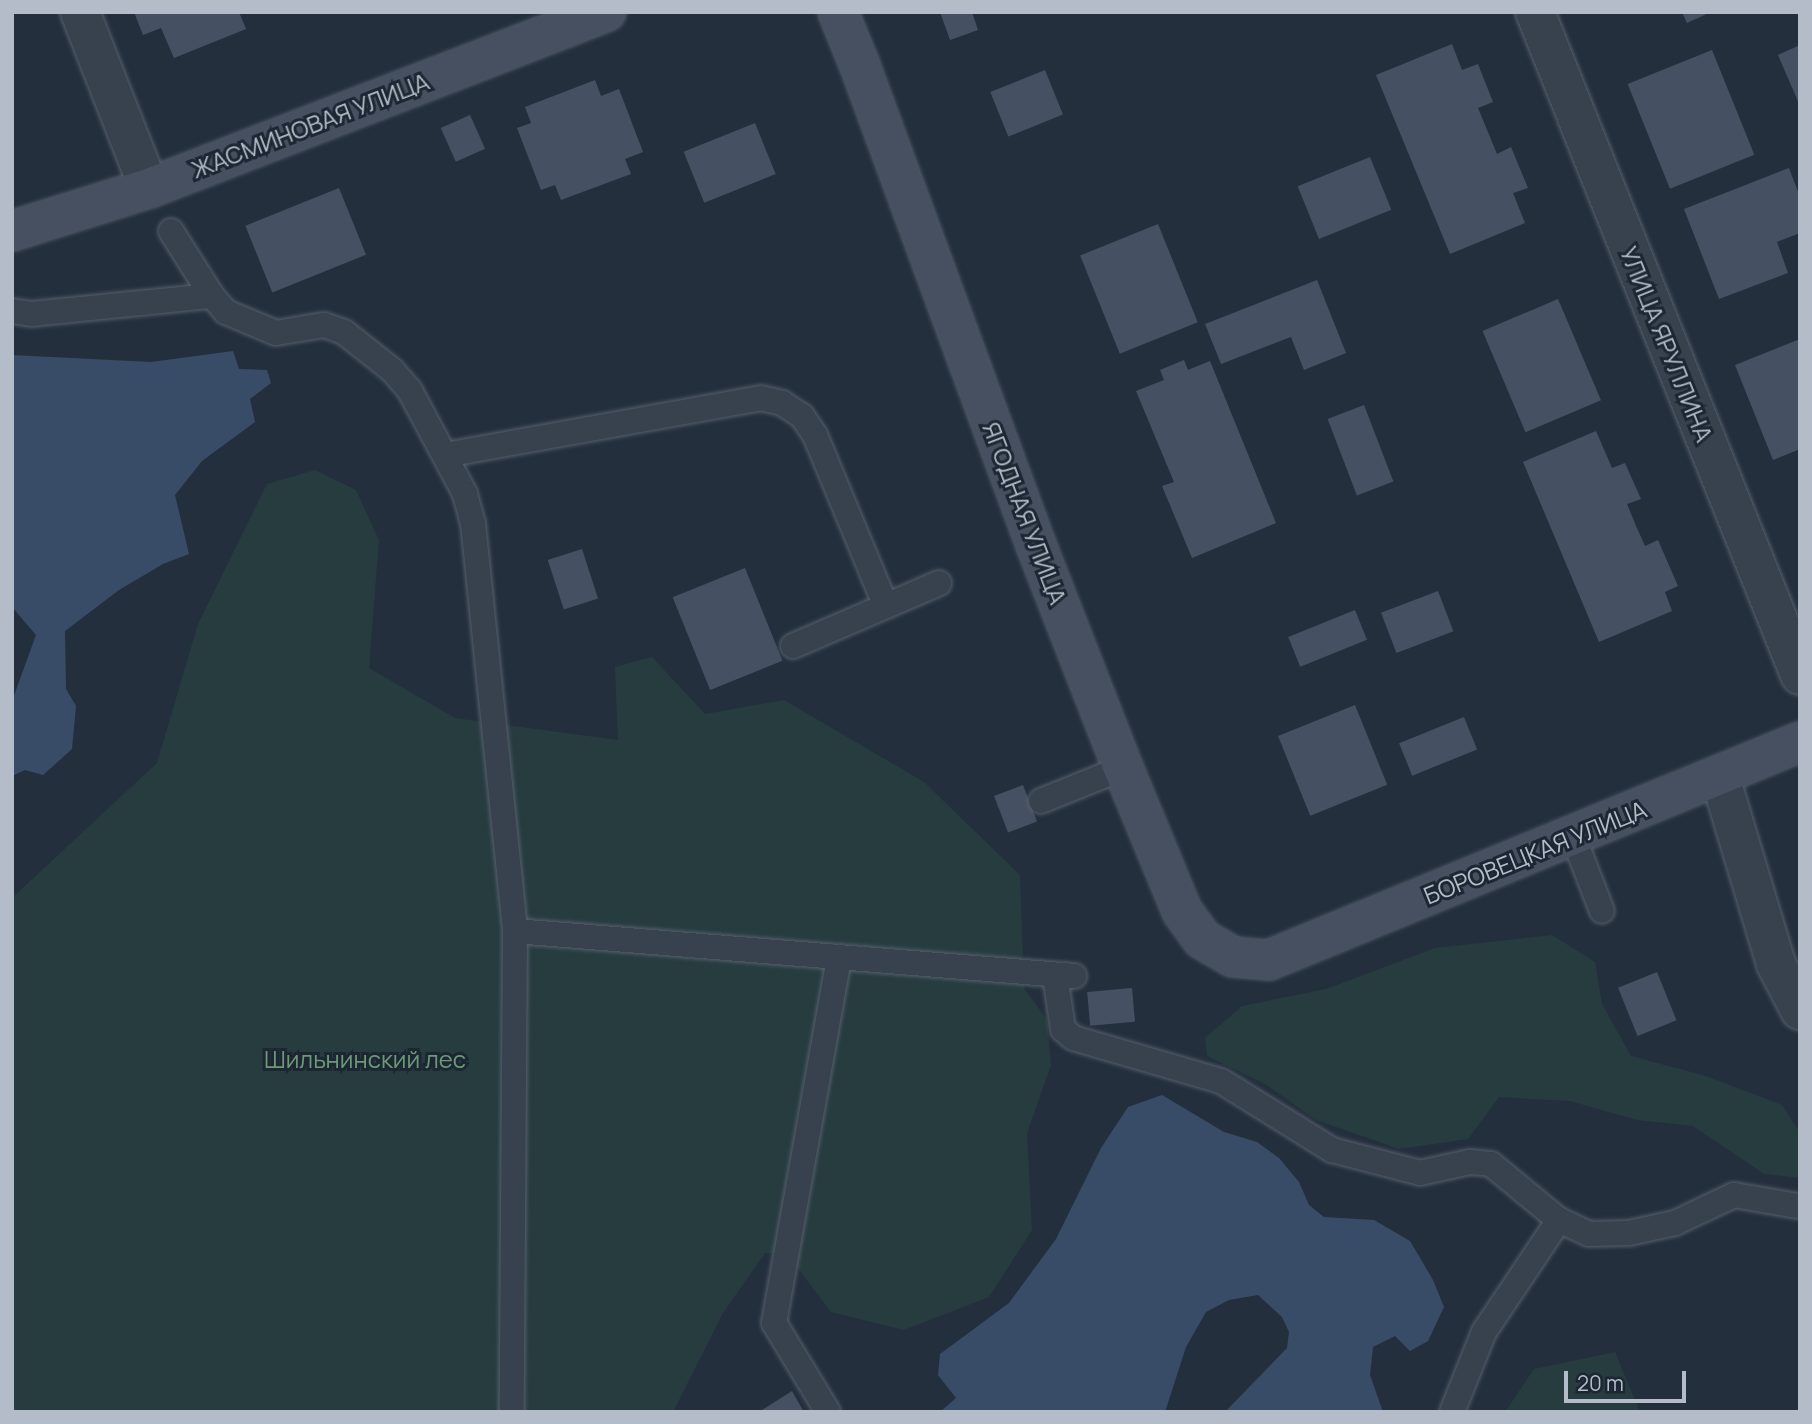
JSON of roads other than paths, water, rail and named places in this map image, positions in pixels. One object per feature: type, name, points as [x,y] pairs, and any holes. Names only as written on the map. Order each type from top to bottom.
[{"type":"street","points":[[80,12],[149,188]]},
{"type":"street","name":"ЖАСМИНОВАЯ УЛИЦА","points":[[12,231],[149,188],[606,12]]},
{"type":"street","name":"ЯГОДНАЯ УЛИЦА","points":[[838,12],[1031,532],[1182,911],[1202,939],[1233,957],[1269,960]]},
{"type":"street","name":"УЛИЦА ЯРУЛЛИНА","points":[[1535,12],[1800,676]]},
{"type":"street","name":"БОРОВЕЦКАЯ УЛИЦА","points":[[1269,960],[1720,776],[1796,751]]},
{"type":"street","points":[[1720,776],[1776,964],[1800,1010]]},
{"type":"lane","points":[[171,231],[212,296],[226,312],[276,333],[324,325],[344,332],[393,370],[410,391],[465,494],[473,523],[515,931],[512,1412]]},
{"type":"lane","points":[[12,312],[31,314],[212,296]]},
{"type":"lane","points":[[444,455],[761,398],[782,403],[802,416],[815,435],[886,606]]},
{"type":"lane","points":[[793,646],[939,583]]},
{"type":"lane","points":[[1041,801],[1123,768]]},
{"type":"lane","points":[[1573,836],[1602,911]]},
{"type":"lane","points":[[515,931],[1064,976],[1063,1029],[1073,1038],[1221,1081],[1332,1150],[1420,1173],[1470,1162],[1491,1164],[1559,1220],[1589,1234],[1629,1233],[1675,1223],[1734,1195],[1798,1206]]},
{"type":"lane","points":[[828,1412],[774,1323],[839,957]]},
{"type":"lane","points":[[1452,1412],[1484,1332],[1559,1220]]},
{"type":"water","points":[[233,351],[239,369],[267,370],[271,383],[250,399],[255,422],[202,461],[175,495],[189,554],[163,564],[119,590],[65,631],[66,689],[76,706],[72,749],[43,775],[25,770],[12,776],[12,701],[36,635],[12,607],[12,355],[151,362]]},
{"type":"water","points":[[1162,1095],[1224,1132],[1257,1142],[1279,1158],[1299,1182],[1309,1205],[1324,1217],[1374,1220],[1410,1241],[1433,1280],[1444,1307],[1428,1341],[1410,1351],[1395,1336],[1373,1347],[1370,1375],[1383,1412],[1225,1412],[1287,1348],[1289,1332],[1282,1317],[1258,1295],[1229,1300],[1206,1312],[1186,1347],[1165,1412],[940,1412],[956,1398],[938,1375],[940,1354],[1009,1303],[1056,1239],[1101,1148],[1128,1107]]},
{"type":"park label","name":"Шильнинский лес","points":[[365,1059]]}]
